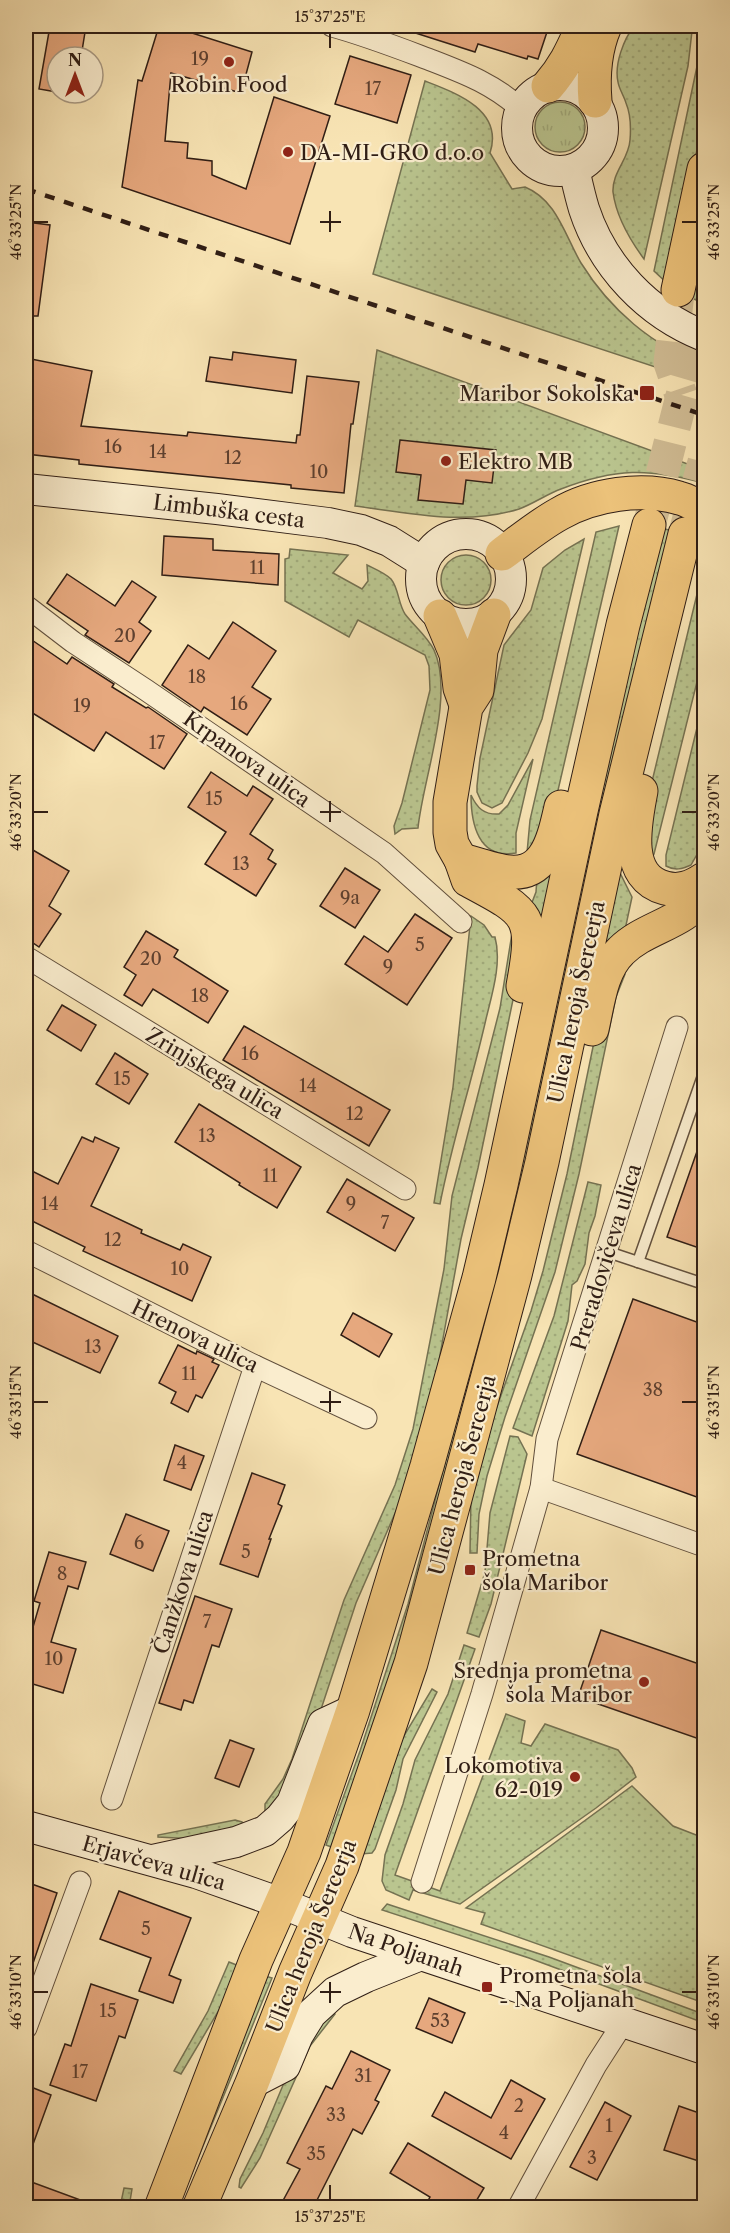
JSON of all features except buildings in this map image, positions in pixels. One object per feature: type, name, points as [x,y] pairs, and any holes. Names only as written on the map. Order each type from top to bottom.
[{"type":"main road","points":[[548,86],[571,56],[583,26]]},
{"type":"main road","points":[[595,102],[596,61],[604,26]]},
{"type":"main road","points":[[678,290],[705,169]]},
{"type":"main road","points":[[502,554],[561,512],[606,497],[642,492],[680,498],[695,522]]},
{"type":"main road","name":"Ulica heroja Šercerja","points":[[199,2208],[295,1973],[342,1866],[414,1652],[494,1360],[557,1091],[639,716],[695,522]]},
{"type":"main road","points":[[160,2208],[256,1960],[304,1852],[353,1710],[427,1466],[459,1352],[496,1205],[599,730],[649,525]]},
{"type":"main road","points":[[494,615],[481,650],[477,690],[466,707],[452,785],[449,817],[452,844],[468,880],[499,896],[527,922],[529,943],[514,1029],[521,1092]]},
{"type":"main road","points":[[440,616],[456,654],[460,688],[466,707]]},
{"type":"main road","points":[[639,716],[646,768],[635,822],[634,849],[639,866],[656,885],[674,890],[694,886],[705,879]]},
{"type":"main road","points":[[461,860],[498,871],[514,872],[526,870],[544,859],[556,827],[567,778],[599,730]]},
{"type":"main road","points":[[557,1091],[584,1063],[604,977],[620,952],[638,939],[696,907],[705,895]]},
{"type":"street","points":[[332,26],[375,39],[482,80],[502,92],[521,109]]},
{"type":"street","points":[[563,84],[587,93],[602,116],[602,137],[598,148],[586,162],[574,169],[565,171],[548,169],[537,164],[526,155],[518,136],[517,121],[521,109],[535,92],[548,86],[563,84]]},
{"type":"street","points":[[574,169],[584,209],[609,261],[627,283],[656,310],[683,328],[705,336]]},
{"type":"street","name":"Limbuška cesta","points":[[26,489],[217,508],[328,523],[389,541],[424,562]]},
{"type":"street","points":[[466,534],[486,540],[502,554],[511,579],[509,592],[503,605],[494,615],[482,622],[469,625],[453,623],[440,616],[429,606],[422,592],[421,577],[424,562],[429,553],[445,540],[466,534]]},
{"type":"street","name":"Krpanova ulica","points":[[26,606],[73,642],[384,853],[461,922]]},
{"type":"street","name":"Zrinjskega ulica","points":[[26,957],[405,1189]]},
{"type":"street","name":"Preradovičeva ulica","points":[[422,1882],[482,1694],[541,1488],[547,1439],[608,1252],[677,1027]]},
{"type":"street","name":"Hrenova ulica","points":[[26,1251],[255,1366],[366,1418]]},
{"type":"street","name":"Čanžkova ulica","points":[[112,1799],[255,1366]]},
{"type":"street","points":[[541,1488],[705,1546]]},
{"type":"street","points":[[151,1861],[236,1842],[265,1831],[292,1803],[323,1724],[353,1710]]},
{"type":"street","name":"Erjavčeva ulica","points":[[26,1826],[196,1873],[281,1903]]},
{"type":"street","points":[[26,2028],[80,1882]]},
{"type":"street","name":"Na Poljanah","points":[[281,1903],[352,1932],[705,2049]]},
{"type":"street","points":[[252,2083],[285,2066],[298,2035],[311,2014],[335,1992],[421,1955]]},
{"type":"street","points":[[518,2208],[596,2065],[623,2023]]},
{"type":"lane","points":[[638,1262],[705,1073]]},
{"type":"lane","points":[[608,1252],[705,1284]]},
{"type":"green space","points":[[634,26],[692,26],[688,66],[644,259],[624,227],[613,192],[615,178],[629,147],[630,131],[629,112],[619,87],[617,67],[623,45]]},
{"type":"green space","points":[[704,33],[704,116],[669,285],[654,271]]},
{"type":"green space","points":[[425,81],[463,98],[484,114],[490,125],[492,138],[490,153],[512,189],[525,187],[545,201],[559,220],[581,263],[605,296],[650,337],[685,356],[704,363],[704,383],[373,274]]},
{"type":"green space","points":[[560,102],[578,109],[585,127],[578,145],[560,152],[542,145],[535,127],[542,109]]},
{"type":"green space","points":[[704,213],[704,272],[696,300],[689,297]]},
{"type":"green space","points":[[377,350],[704,470],[704,483],[649,473],[615,474],[580,482],[519,509],[478,517],[416,515],[355,506]]},
{"type":"green space","points":[[619,526],[550,825],[527,853],[530,820],[596,532]]},
{"type":"green space","points":[[662,528],[672,531],[519,1200],[414,1607],[334,1848],[326,1845],[360,1751],[408,1604],[481,1324],[580,879]]},
{"type":"green space","points":[[584,539],[542,719],[528,753],[502,803],[492,808],[482,803],[477,786],[480,758],[504,645],[531,610],[543,568],[565,550]]},
{"type":"green space","points":[[290,549],[348,555],[333,573],[362,589],[368,581],[367,565],[386,575],[394,583],[405,614],[434,650],[440,669],[439,713],[418,828],[402,829],[395,834],[394,826],[402,803],[430,690],[429,666],[425,655],[358,620],[349,637],[285,601],[285,559],[289,558]]},
{"type":"green space","points":[[466,555],[484,562],[491,580],[484,598],[466,605],[448,598],[441,580],[448,562]]},
{"type":"green space","points":[[704,565],[704,654],[654,854],[647,865],[643,819]]},
{"type":"green space","points":[[704,699],[704,842],[691,865],[672,869],[666,866],[666,855]]},
{"type":"green space","points":[[533,759],[516,833],[516,853],[503,854],[493,851],[485,845],[475,828],[471,795],[482,810],[499,814],[508,805]]},
{"type":"green space","points":[[554,867],[542,927],[531,905],[536,892],[537,877]]},
{"type":"green space","points":[[616,872],[620,873],[632,897],[625,930],[602,960]]},
{"type":"green space","points":[[471,916],[484,925],[492,937],[495,937],[497,968],[440,1204],[434,1203],[453,1087]]},
{"type":"green space","points":[[513,927],[514,995],[461,1239],[431,1405],[406,1488],[356,1603],[305,1758],[295,1782],[265,1812],[265,1804],[283,1779],[292,1759],[344,1600],[395,1485],[413,1429],[444,1269],[452,1196],[500,1008]]},
{"type":"green space","points":[[621,968],[625,974],[616,997],[579,1174],[555,1272],[487,1476],[479,1514],[477,1553],[470,1553],[471,1494],[494,1415],[543,1271],[567,1174],[595,1037]]},
{"type":"green space","points":[[588,1182],[601,1185],[589,1233],[585,1264],[577,1281],[572,1285],[568,1321],[532,1436],[513,1428],[554,1316]]},
{"type":"green space","points":[[510,1436],[518,1437],[527,1454],[491,1604],[479,1637],[467,1633],[485,1572],[490,1513]]},
{"type":"green space","points":[[464,1645],[475,1649],[395,1875],[440,1891],[506,1714],[525,1721],[521,1743],[531,1746],[545,1724],[618,1750],[636,1777],[460,1904],[413,1890],[409,1900],[386,1890],[382,1881],[385,1855],[403,1804],[415,1760],[448,1694]]},
{"type":"green space","points":[[432,1689],[437,1692],[403,1759],[396,1790],[375,1849],[372,1853],[361,1854],[402,1739]]},
{"type":"green space","points":[[632,1786],[673,1826],[704,1838],[704,2003],[481,1924],[485,1913],[466,1908]]},
{"type":"green space","points":[[235,1820],[242,1822],[246,1828],[196,1839],[158,1837],[158,1835]]},
{"type":"green space","points":[[387,1904],[549,1957],[695,2011],[704,2015],[704,2023],[529,1958],[382,1910]]},
{"type":"green space","points":[[229,1962],[239,1966],[225,2000],[181,2074],[174,2071],[208,2011]]},
{"type":"green space","points":[[265,1976],[272,1978],[178,2207]]},
{"type":"green space","points":[[329,2007],[335,2014],[310,2046],[260,2158],[241,2188],[239,2187],[240,2179],[263,2133],[286,2078]]},
{"type":"green space","points":[[124,2188],[132,2189],[129,2207],[120,2207]]},
{"type":"tunnel","points":[[678,293],[670,363],[681,395]]},
{"type":"tunnel","points":[[650,522],[704,321]]},
{"type":"tunnel","points":[[686,529],[704,462]]},
{"type":"railway","points":[[26,189],[704,415]]},
{"type":"place","name":"Robin Food","points":[[229,62]]},
{"type":"place","name":"DA-MI-GRO d.o.o","points":[[288,152]]},
{"type":"place","name":"Maribor Sokolska","points":[[647,393]]},
{"type":"place","name":"Elektro MB","points":[[446,461]]},
{"type":"place","name":"Prometna šola Maribor","points":[[470,1570]]},
{"type":"place","name":"Srednja prometna šola Maribor","points":[[644,1682]]},
{"type":"place","name":"Lokomotiva 62-019","points":[[575,1777]]},
{"type":"place","name":"Prometna šola - Na Poljanah","points":[[487,1987]]}]
